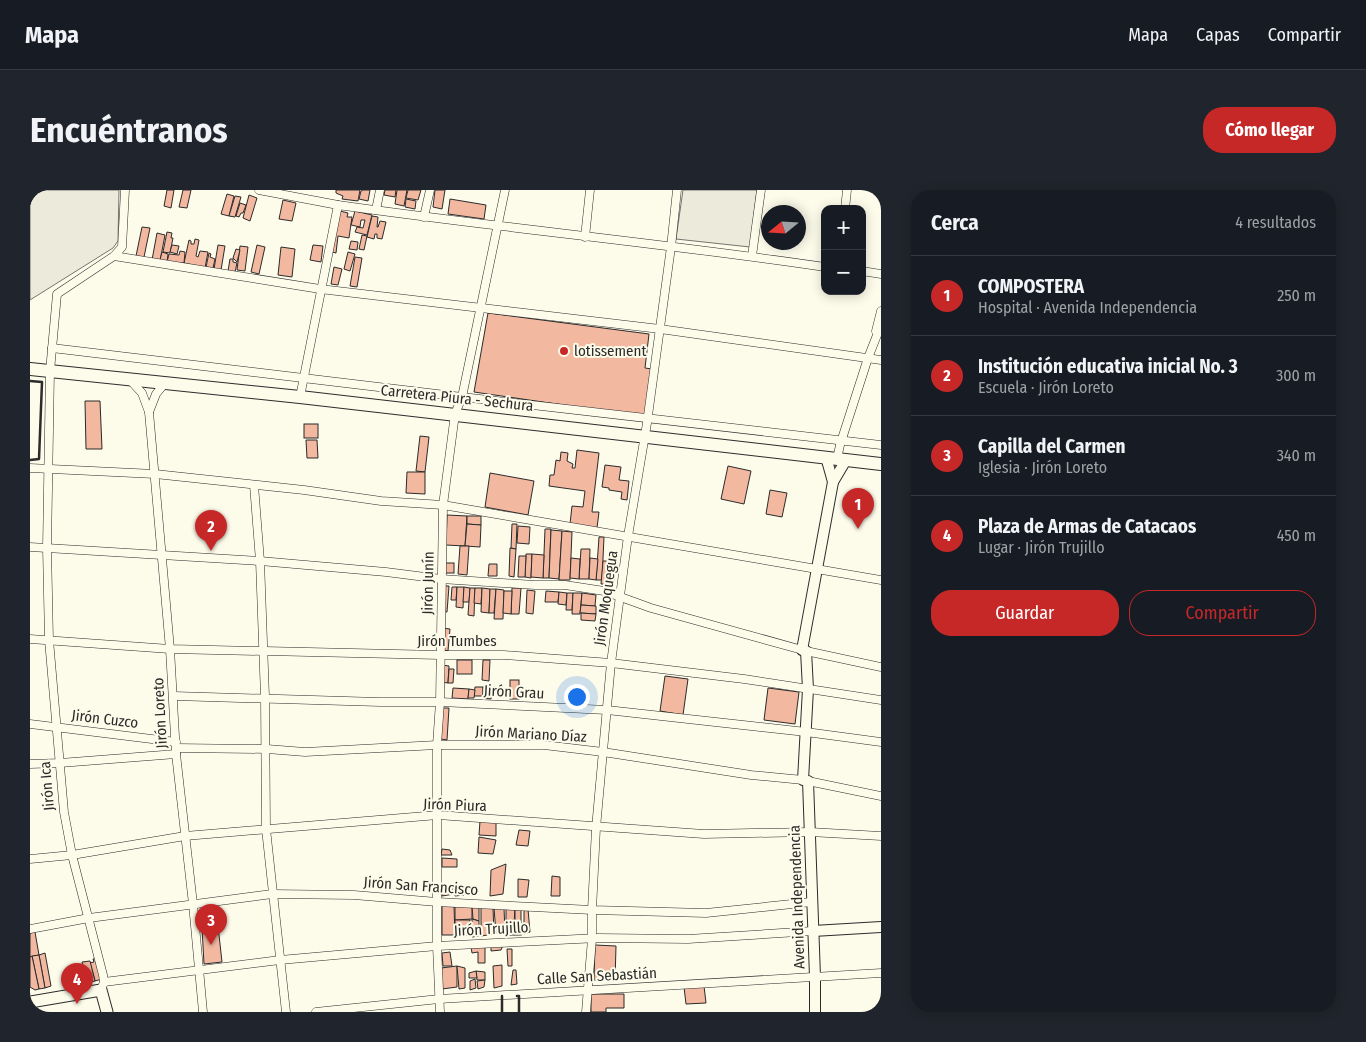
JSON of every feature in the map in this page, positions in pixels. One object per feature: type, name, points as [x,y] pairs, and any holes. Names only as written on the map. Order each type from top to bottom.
[{"type":"main road","name":"Carretera Piura - Sechura","points":[[30,368],[455,414],[881,464]]},
{"type":"main road","name":"Jirón Trujillo","points":[[30,1002],[103,986]]},
{"type":"main road","name":"Jirón Ica","points":[[103,986],[106,1012]]},
{"type":"street","points":[[114,256],[122,247],[125,190]]},
{"type":"street","points":[[259,190],[296,193],[338,205],[497,227],[752,256],[821,266]]},
{"type":"street","points":[[376,210],[380,190]]},
{"type":"street","points":[[424,217],[430,190]]},
{"type":"street","name":"Jirón Junín","points":[[440,1012],[437,946],[437,745],[440,702],[443,505],[455,414],[462,397],[505,190]]},
{"type":"street","points":[[586,237],[590,190]]},
{"type":"street","name":"Jirón Moquegua","points":[[586,1012],[592,939],[596,828],[611,663],[628,536],[646,436],[677,190]]},
{"type":"street","points":[[752,256],[761,190]]},
{"type":"street","points":[[845,205],[847,190]]},
{"type":"street","points":[[300,397],[338,205]]},
{"type":"street","points":[[114,256],[320,289],[660,329],[881,360]]},
{"type":"street","name":"Jirón Ica","points":[[103,986],[89,918],[72,855],[64,812],[49,640],[48,469],[50,371],[57,294],[114,256]]},
{"type":"street","points":[[866,272],[881,274]]},
{"type":"street","points":[[872,348],[881,311]]},
{"type":"street","points":[[836,459],[868,358],[881,325]]},
{"type":"street","points":[[52,348],[462,397],[881,444]]},
{"type":"street","name":"Jirón Loreto","points":[[130,378],[142,393],[149,412],[174,696],[176,748],[203,1012]]},
{"type":"street","points":[[149,412],[156,394],[165,383]]},
{"type":"street","name":"Avenida Independencia","points":[[815,1012],[810,832],[806,780],[808,689],[804,651],[836,459]]},
{"type":"street","name":"Avenida Independencia","points":[[833,482],[836,459]]},
{"type":"street","points":[[30,468],[155,474],[381,501],[443,505],[881,580]]},
{"type":"street","points":[[254,485],[260,561],[267,749],[266,829],[286,1012]]},
{"type":"street","points":[[30,548],[260,561],[442,579],[565,585],[604,591],[651,608],[804,651],[881,667]]},
{"type":"street","name":"Jirón Tumbes","points":[[30,639],[170,650],[440,655],[504,654],[611,663],[744,679],[881,700]]},
{"type":"street","name":"Jirón Grau","points":[[174,696],[440,702],[607,710],[881,742]]},
{"type":"street","name":"Jirón Cuzco","points":[[30,724],[176,748]]},
{"type":"street","name":"Jirón Mariano Díaz","points":[[30,764],[60,763],[176,748],[267,749],[305,752],[437,745],[544,746],[603,752],[751,775],[806,780],[881,796]]},
{"type":"street","name":"Jirón Piura","points":[[30,859],[72,855],[185,836],[438,815],[596,828],[704,834],[810,832],[881,836]]},
{"type":"street","name":"Jirón San Francisco","points":[[30,929],[89,918],[272,894],[354,894],[437,902],[592,910],[706,913],[811,902]]},
{"type":"street","name":"Jirón Trujillo","points":[[103,986],[199,970],[280,960],[437,946],[598,938],[688,938],[881,927]]},
{"type":"street","name":"Calle San Sebastián","points":[[316,1012],[439,999],[881,973]]},
{"type":"shaded area","points":[[30,190],[119,190],[118,241],[113,248],[30,300]]},
{"type":"shaded area","points":[[683,190],[757,190],[750,247],[676,239]]},
{"type":"building","points":[[167,190],[174,190],[171,208],[164,206]]},
{"type":"building","points":[[183,190],[191,190],[187,208],[179,207]]},
{"type":"building","points":[[336,190],[360,190],[358,201],[342,199],[343,196],[336,193]]},
{"type":"building","points":[[363,190],[370,190],[368,201],[359,199]]},
{"type":"building","points":[[385,190],[396,190],[395,197],[384,195]]},
{"type":"building","points":[[397,190],[407,190],[404,206],[395,204]]},
{"type":"building","points":[[408,190],[421,190],[418,200],[406,198]]},
{"type":"building","points":[[435,190],[445,190],[442,209],[433,207]]},
{"type":"building","points":[[227,194],[234,196],[229,216],[221,214]]},
{"type":"building","points":[[249,195],[257,198],[250,221],[243,218]]},
{"type":"building","points":[[235,196],[241,197],[235,217],[229,216]]},
{"type":"building","points":[[406,199],[416,201],[415,209],[405,207]]},
{"type":"building","points":[[450,199],[486,205],[484,219],[448,214]]},
{"type":"building","points":[[283,200],[296,203],[292,221],[279,219]]},
{"type":"building","points":[[240,203],[246,205],[239,217],[236,216]]},
{"type":"building","points":[[340,211],[348,213],[347,217],[352,217],[349,238],[338,236],[336,253],[332,252]]},
{"type":"building","points":[[355,211],[372,215],[367,235],[355,232],[357,227],[363,228],[365,220],[361,220],[360,227],[351,225]]},
{"type":"building","points":[[372,216],[378,217],[377,227],[380,221],[386,222],[382,239],[377,238],[377,234],[375,234],[374,239],[367,237]]},
{"type":"building","points":[[142,227],[150,228],[144,257],[136,256]]},
{"type":"building","points":[[167,232],[172,233],[171,238],[173,238],[170,253],[163,252]]},
{"type":"building","points":[[157,233],[165,235],[160,261],[152,260]]},
{"type":"building","points":[[362,235],[367,236],[364,250],[359,249]]},
{"type":"building","points":[[195,239],[199,240],[196,256],[198,257],[200,251],[208,252],[205,268],[184,263],[189,240],[191,244],[194,244]]},
{"type":"building","points":[[351,241],[358,242],[357,250],[349,249]]},
{"type":"building","points":[[172,245],[179,246],[177,254],[170,252]]},
{"type":"building","points":[[218,245],[225,246],[221,270],[214,269]]},
{"type":"building","points":[[257,245],[265,247],[259,274],[251,272]]},
{"type":"building","points":[[313,245],[323,246],[321,262],[310,260]]},
{"type":"building","points":[[240,246],[248,247],[245,271],[237,270]]},
{"type":"building","points":[[281,247],[295,249],[292,277],[278,275]]},
{"type":"building","points":[[236,249],[240,250],[237,262],[233,258]]},
{"type":"building","points":[[180,251],[185,252],[184,263],[167,262],[169,254],[179,255]]},
{"type":"building","points":[[162,252],[168,254],[167,262],[160,260]]},
{"type":"building","points":[[348,252],[355,254],[350,271],[344,269]]},
{"type":"building","points":[[209,253],[211,254],[210,257],[215,259],[213,268],[206,267]]},
{"type":"building","points":[[355,257],[362,258],[357,287],[350,286]]},
{"type":"building","points":[[230,259],[237,263],[235,272],[228,271]]},
{"type":"building","points":[[334,267],[342,269],[338,285],[331,284]]},
{"type":"building","name":"lotissement","points":[[488,313],[649,334],[645,368],[652,369],[646,417],[474,392]]},
{"type":"building","points":[[85,401],[100,401],[102,449],[86,449]]},
{"type":"building","points":[[304,424],[318,424],[318,438],[304,438]]},
{"type":"building","points":[[420,436],[429,437],[425,472],[416,471]]},
{"type":"building","points":[[306,440],[317,440],[318,458],[307,458]]},
{"type":"building","points":[[577,450],[599,453],[592,512],[599,512],[597,528],[570,524],[572,506],[583,507],[585,491],[549,486],[550,475],[554,475],[556,460],[560,461],[561,452],[568,453],[567,461],[573,464],[572,468],[575,468]]},
{"type":"building","points":[[605,465],[621,467],[619,480],[629,481],[627,500],[621,499],[622,492],[602,487]]},
{"type":"building","points":[[728,466],[751,471],[744,504],[721,499]]},
{"type":"building","points":[[407,472],[425,472],[425,494],[406,493]]},
{"type":"building","points":[[490,473],[534,481],[528,515],[485,507]]},
{"type":"building","points":[[770,490],[787,493],[782,517],[766,514]]},
{"type":"building","points":[[447,515],[467,516],[465,546],[446,545]]},
{"type":"building","points":[[467,516],[481,516],[481,525],[467,524]]},
{"type":"building","points":[[467,524],[481,525],[480,547],[465,546]]},
{"type":"building","points":[[512,524],[517,524],[516,549],[511,548]]},
{"type":"building","points":[[518,526],[530,527],[529,544],[517,543]]},
{"type":"building","points":[[545,529],[551,529],[549,578],[543,578]]},
{"type":"building","points":[[551,530],[562,531],[559,579],[549,578]]},
{"type":"building","points":[[562,531],[572,532],[570,580],[559,580]]},
{"type":"building","points":[[599,537],[604,537],[602,580],[596,580]]},
{"type":"building","points":[[460,546],[469,546],[467,575],[458,574]]},
{"type":"building","points":[[510,548],[516,549],[514,577],[509,576]]},
{"type":"building","points":[[581,549],[590,549],[589,579],[579,579]]},
{"type":"building","points":[[526,554],[532,554],[531,578],[525,577]]},
{"type":"building","points":[[532,554],[544,555],[543,578],[531,577]]},
{"type":"building","points":[[519,556],[526,556],[525,577],[518,577]]},
{"type":"building","points":[[571,558],[580,559],[579,579],[570,578]]},
{"type":"building","points":[[590,558],[598,559],[596,580],[589,579]]},
{"type":"building","points":[[603,561],[610,561],[608,584],[601,584]]},
{"type":"building","points":[[609,562],[615,563],[614,584],[608,584]]},
{"type":"building","points":[[445,563],[454,563],[454,573],[445,573]]},
{"type":"building","points":[[489,564],[497,564],[497,576],[488,576]]},
{"type":"building","points":[[444,586],[449,586],[447,612],[443,612]]},
{"type":"building","points":[[452,587],[457,587],[456,600],[451,600]]},
{"type":"building","points":[[457,587],[464,587],[463,608],[456,607]]},
{"type":"building","points":[[464,587],[470,588],[469,602],[463,602]]},
{"type":"building","points":[[470,588],[475,588],[474,616],[468,615]]},
{"type":"building","points":[[475,588],[482,588],[481,604],[474,603]]},
{"type":"building","points":[[482,588],[490,589],[489,613],[481,612]]},
{"type":"building","points":[[512,588],[521,588],[519,614],[511,614]]},
{"type":"building","points":[[490,589],[496,589],[494,613],[489,613]]},
{"type":"building","points":[[496,589],[504,590],[503,619],[494,619]]},
{"type":"building","points":[[527,590],[535,591],[533,614],[526,613]]},
{"type":"building","points":[[504,591],[512,591],[511,614],[503,613]]},
{"type":"building","points":[[546,591],[559,592],[558,602],[545,602]]},
{"type":"building","points":[[559,592],[567,593],[566,605],[558,604]]},
{"type":"building","points":[[567,593],[573,593],[572,610],[566,610]]},
{"type":"building","points":[[573,593],[582,593],[580,614],[572,614]]},
{"type":"building","points":[[582,593],[596,595],[595,606],[581,605]]},
{"type":"building","points":[[581,605],[596,606],[596,614],[580,613]]},
{"type":"building","points":[[581,613],[596,614],[595,621],[581,620]]},
{"type":"building","points":[[442,628],[450,629],[448,651],[441,650]]},
{"type":"building","points":[[457,660],[472,660],[472,674],[457,674]]},
{"type":"building","points":[[483,660],[490,660],[489,681],[482,680]]},
{"type":"building","points":[[442,665],[449,666],[448,683],[441,682]]},
{"type":"building","points":[[449,669],[454,669],[453,683],[448,683]]},
{"type":"building","points":[[665,676],[688,679],[683,715],[660,711]]},
{"type":"building","points":[[510,680],[519,680],[519,699],[510,699]]},
{"type":"building","points":[[475,687],[483,687],[483,696],[474,696]]},
{"type":"building","points":[[483,687],[492,687],[491,699],[483,698]]},
{"type":"building","points":[[453,688],[469,689],[468,699],[452,698]]},
{"type":"building","points":[[768,688],[799,692],[795,724],[764,720]]},
{"type":"building","points":[[469,689],[475,690],[474,698],[468,698]]},
{"type":"building","points":[[443,708],[449,708],[447,740],[441,739]]},
{"type":"building","points":[[480,821],[496,822],[496,836],[479,835]]},
{"type":"building","points":[[519,830],[530,831],[528,846],[516,845]]},
{"type":"building","points":[[479,837],[496,840],[493,854],[478,853]]},
{"type":"building","points":[[442,849],[450,850],[452,855],[441,855]]},
{"type":"building","points":[[442,858],[457,859],[457,867],[442,867]]},
{"type":"building","points":[[506,864],[503,894],[490,896],[491,870]]},
{"type":"building","points":[[552,876],[560,877],[560,896],[551,896]]},
{"type":"building","points":[[518,879],[529,880],[527,897],[518,897]]},
{"type":"building","points":[[456,885],[465,886],[464,895],[455,896]]},
{"type":"building","points":[[442,889],[455,889],[454,894],[442,896]]},
{"type":"building","points":[[455,904],[472,905],[472,919],[455,920]]},
{"type":"building","points":[[442,905],[454,906],[455,935],[442,935]]},
{"type":"building","points":[[208,906],[216,906],[217,926],[209,927]]},
{"type":"building","points":[[472,906],[479,907],[479,921],[473,919]]},
{"type":"building","points":[[515,906],[514,926],[506,926],[506,909]]},
{"type":"building","points":[[481,907],[493,908],[494,934],[481,936]]},
{"type":"building","points":[[494,908],[504,908],[505,932],[496,933]]},
{"type":"building","points":[[515,908],[521,908],[521,935],[515,935]]},
{"type":"building","points":[[528,909],[530,932],[524,934],[524,910]]},
{"type":"building","points":[[472,919],[479,921],[479,936],[472,937]]},
{"type":"building","points":[[455,920],[470,920],[470,935],[455,935]]},
{"type":"building","points":[[218,926],[222,962],[204,964],[202,928]]},
{"type":"building","points":[[506,926],[514,926],[515,935],[507,935]]},
{"type":"building","points":[[35,932],[39,955],[30,957],[30,933]]},
{"type":"building","points":[[503,945],[501,950],[491,951],[491,946]]},
{"type":"building","points":[[595,945],[616,946],[615,981],[594,980]]},
{"type":"building","points":[[485,946],[485,963],[478,963],[478,952],[472,953],[471,947]]},
{"type":"building","points":[[507,949],[512,949],[512,966],[508,966]]},
{"type":"building","points":[[450,952],[452,966],[443,966],[442,953]]},
{"type":"building","points":[[45,953],[51,986],[45,988],[39,955]]},
{"type":"building","points":[[39,955],[45,988],[39,989],[32,956]]},
{"type":"building","points":[[32,956],[39,989],[35,990],[30,987],[30,957]]},
{"type":"building","points":[[96,958],[102,979],[95,981],[90,963],[94,962],[93,959]]},
{"type":"building","points":[[90,961],[95,981],[87,983],[82,962]]},
{"type":"building","points":[[502,965],[502,986],[494,988],[493,966]]},
{"type":"building","points":[[457,966],[457,987],[442,989],[441,968]]},
{"type":"building","points":[[457,966],[465,968],[465,988],[459,989]]},
{"type":"building","points":[[513,970],[516,970],[517,984],[511,985]]},
{"type":"building","points":[[476,971],[485,972],[485,980],[477,980]]},
{"type":"building","points":[[476,971],[477,978],[469,978],[469,973]]},
{"type":"building","points":[[475,979],[476,988],[470,990],[470,981]]},
{"type":"building","points":[[485,980],[484,987],[478,989],[477,981]]},
{"type":"building","points":[[704,986],[706,1003],[686,1004],[684,987]]},
{"type":"building","points":[[591,994],[624,994],[624,1008],[606,1008],[606,1012],[591,1012]]},
{"type":"wall","points":[[30,381],[42,382],[39,459],[30,460]]},
{"type":"wall","points":[[502,996],[502,1012]]},
{"type":"wall","points":[[517,996],[519,996],[519,1012]]},
{"type":"place","name":"lotissement","points":[[564,351]]},
{"type":"place","name":"COMPOSTERA","points":[[858,529]]},
{"type":"place","name":"Institución educativa inicial No. 3","points":[[211,551]]},
{"type":"place","name":"Capilla del Carmen","points":[[211,945]]},
{"type":"place","name":"Plaza de Armas de Catacaos","points":[[77,1004]]}]
